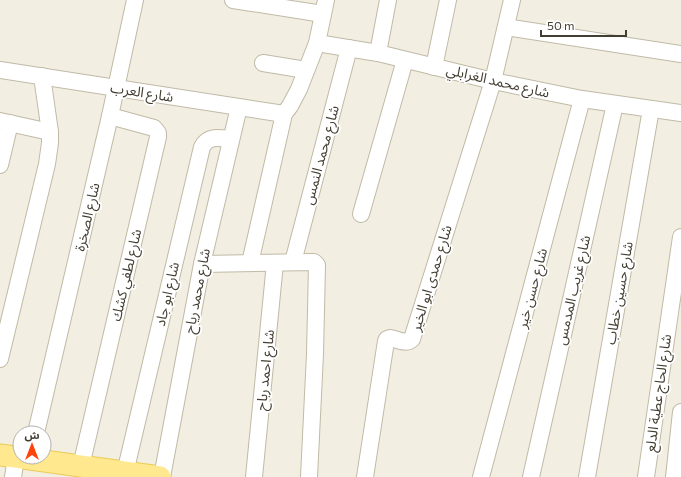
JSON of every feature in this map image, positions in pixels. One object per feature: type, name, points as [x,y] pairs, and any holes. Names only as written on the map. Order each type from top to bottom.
[{"type":"main road","points":[[43,465],[74,470],[161,477]]},
{"type":"street","name":"شارع الصخرة","points":[[38,425],[110,116],[135,0]]},
{"type":"street","points":[[234,0],[324,7],[317,43],[294,97],[284,114],[250,263]]},
{"type":"street","points":[[378,53],[388,0]]},
{"type":"street","points":[[434,66],[448,0]]},
{"type":"street","points":[[493,81],[512,0]]},
{"type":"street","points":[[506,27],[681,54]]},
{"type":"street","name":"شارع محمد الغرابلي","points":[[317,43],[378,53],[493,81],[582,99],[681,113]]},
{"type":"street","name":"شارع محمد النمس","points":[[293,262],[349,48]]},
{"type":"street","points":[[361,214],[405,60]]},
{"type":"street","points":[[263,63],[306,70]]},
{"type":"street","name":"شارع العرب","points":[[0,70],[284,114]]},
{"type":"street","points":[[0,359],[47,164],[50,132],[42,76]]},
{"type":"street","name":"شارع حمدى ابو الخير","points":[[365,477],[386,341],[390,338],[407,342],[412,339],[493,81]]},
{"type":"street","name":"شارع حسن خير","points":[[482,477],[582,99]]},
{"type":"street","name":"شارع غريب المدمس","points":[[531,477],[616,104]]},
{"type":"street","name":"شارع محمد رياح","points":[[161,477],[202,264],[239,107]]},
{"type":"street","name":"شارع حسين خطاب","points":[[587,477],[651,109]]},
{"type":"street","name":"شارع لطفي كشك","points":[[74,470],[158,136],[158,133],[154,128],[110,116]]},
{"type":"street","points":[[0,165],[5,122],[50,132]]},
{"type":"street","name":"شارع ابو جاد","points":[[124,475],[202,147],[209,139],[231,139]]},
{"type":"street","name":"شارع الحاج عطية الدلع","points":[[646,477],[681,238]]},
{"type":"street","points":[[202,264],[293,262],[316,263],[315,354],[309,477]]},
{"type":"street","name":"شارع احمد رباح","points":[[254,477],[275,263]]},
{"type":"street","points":[[674,477],[679,459],[681,412]]}]
